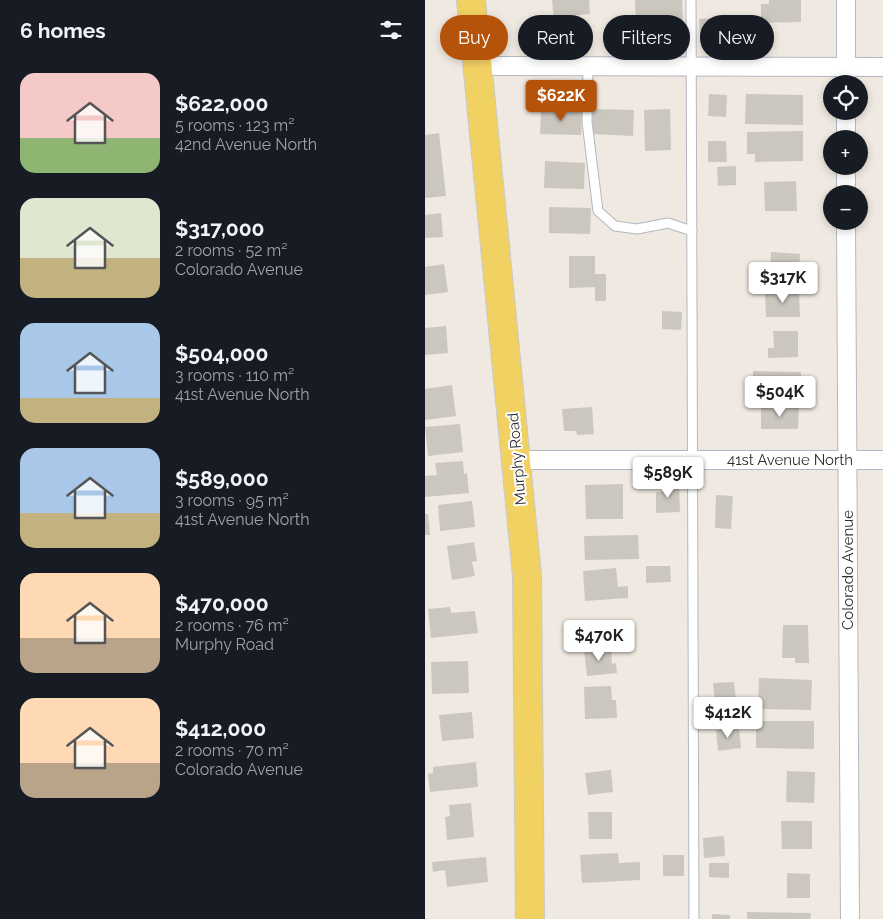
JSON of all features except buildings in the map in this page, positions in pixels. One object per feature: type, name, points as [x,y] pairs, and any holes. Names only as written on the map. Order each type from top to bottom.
[{"type":"main road","name":"Murphy Road","points":[[471,0],[527,575],[529,919]]},
{"type":"street","points":[[846,75],[847,0]]},
{"type":"street","points":[[477,66],[692,66],[846,75],[883,67]]},
{"type":"street","name":"Colorado Avenue","points":[[846,230],[850,919]]},
{"type":"street","name":"41st Avenue North","points":[[517,460],[883,460]]},
{"type":"lane","points":[[691,0],[694,919]]},
{"type":"lane","points":[[588,66],[587,122],[598,211],[615,226],[637,229],[668,223],[692,231]]}]
